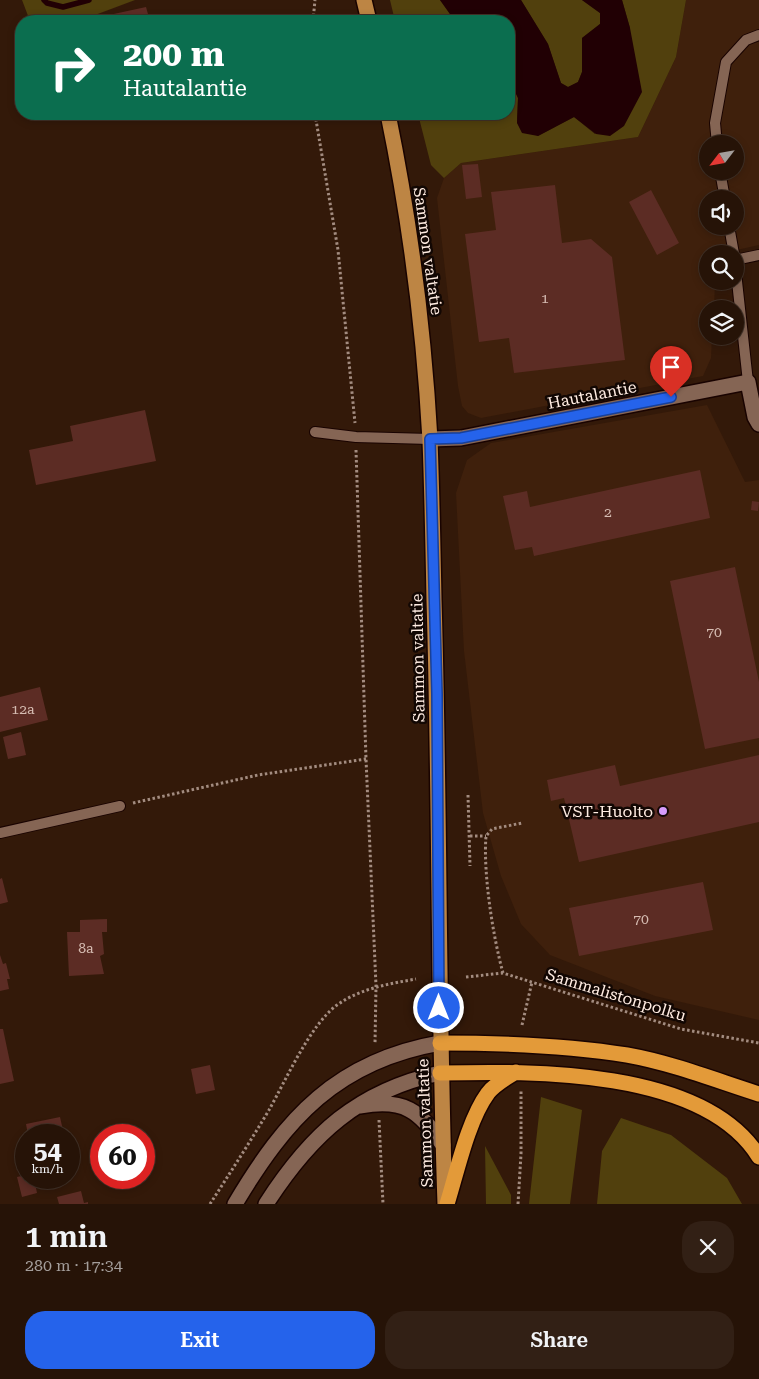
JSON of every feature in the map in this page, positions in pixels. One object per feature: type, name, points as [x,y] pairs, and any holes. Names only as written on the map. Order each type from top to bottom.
[{"type":"highway","points":[[440,1042],[568,1048],[628,1056],[687,1070],[759,1094]]},
{"type":"highway","points":[[440,1074],[519,1078],[568,1075],[626,1084],[679,1097],[711,1111],[735,1128],[759,1157]]},
{"type":"highway","points":[[446,1204],[478,1109],[488,1092],[499,1082],[519,1078]]},
{"type":"main road","points":[[364,0],[368,15]]},
{"type":"main road","name":"Sammon valtatie","points":[[389,120],[408,226],[421,331],[430,439],[437,694],[440,1074],[446,1204]]},
{"type":"main road","points":[[748,382],[754,417],[759,424]]},
{"type":"main road","name":"Hautalantie","points":[[430,439],[461,438],[748,382]]},
{"type":"main road","points":[[235,1204],[264,1156],[301,1112],[322,1094],[350,1075],[385,1058],[413,1047],[440,1042]]},
{"type":"main road","points":[[266,1204],[287,1173],[308,1148],[333,1124],[355,1107],[395,1086],[440,1074]]},
{"type":"main road","points":[[355,1107],[386,1104],[406,1108],[418,1114],[443,1145]]},
{"type":"lane","points":[[716,135],[715,123],[726,62],[746,40],[759,35]]},
{"type":"lane","points":[[744,259],[759,255]]},
{"type":"lane","points":[[738,290],[748,382]]},
{"type":"lane","points":[[315,432],[356,437],[430,439]]},
{"type":"lane","points":[[0,833],[120,806]]},
{"type":"path","points":[[314,15],[316,0]]},
{"type":"path","points":[[316,120],[338,250],[356,437],[366,759],[376,986],[375,1044]]},
{"type":"path","points":[[120,806],[258,775],[366,759]]},
{"type":"path","points":[[468,795],[470,866]]},
{"type":"path","points":[[503,973],[496,942],[488,879],[486,836],[492,829],[522,823]]},
{"type":"path","points":[[470,836],[486,836]]},
{"type":"path","name":"Sammalistonpolku","points":[[466,977],[503,973],[681,1029],[759,1043]]},
{"type":"path","points":[[210,1204],[267,1113],[318,1024],[337,1005],[376,986],[416,979]]},
{"type":"path","points":[[522,1024],[532,982]]},
{"type":"path","points":[[518,1204],[521,1154],[519,1078]]},
{"type":"path","points":[[379,1119],[383,1204]]},
{"type":"shaded area","points":[[22,0],[135,0],[95,15],[28,15]]},
{"type":"shaded area","points":[[390,0],[440,0],[451,15],[394,15]]},
{"type":"shaded area","points":[[440,0],[521,0],[548,44],[561,83],[568,87],[578,82],[582,72],[582,38],[600,24],[600,13],[582,0],[622,0],[630,28],[642,92],[624,126],[610,136],[596,134],[574,117],[538,136],[522,133],[517,123],[518,98],[515,92],[515,15],[451,15]]},
{"type":"shaded area","points":[[521,0],[582,0],[600,13],[600,24],[582,38],[582,72],[578,82],[568,87],[561,83],[548,44]]},
{"type":"shaded area","points":[[622,0],[686,0],[676,57],[638,137],[461,163],[444,178],[431,165],[420,120],[515,120],[515,92],[518,98],[517,123],[538,136],[574,117],[595,134],[630,28]]},
{"type":"shaded area","points":[[686,0],[759,0],[759,245],[744,248],[744,245],[699,245],[699,290],[715,290],[714,300],[699,300],[699,345],[712,345],[711,358],[703,376],[481,418],[468,413],[462,406],[458,386],[437,198],[444,178],[461,163],[638,137],[676,57]]},
{"type":"shaded area","points":[[707,405],[745,482],[759,480],[759,1020],[655,996],[550,955],[521,924],[501,876],[483,813],[464,651],[456,493],[467,460],[491,443]]},
{"type":"shaded area","points":[[541,1097],[582,1110],[570,1204],[529,1204]]},
{"type":"shaded area","points":[[621,1118],[671,1135],[727,1178],[742,1204],[597,1204],[602,1151]]},
{"type":"shaded area","points":[[485,1146],[511,1195],[511,1204],[486,1204]]},
{"type":"building","points":[[146,7],[148,15],[109,15]]},
{"type":"building","points":[[478,164],[482,197],[466,199],[462,165]]},
{"type":"building","points":[[555,185],[562,243],[591,239],[612,257],[625,360],[514,373],[509,338],[479,342],[465,234],[496,230],[491,192]]},
{"type":"building","points":[[651,190],[679,243],[657,255],[629,202]]},
{"type":"building","points":[[145,410],[156,461],[36,485],[29,450],[73,441],[70,426]]},
{"type":"building","points":[[700,470],[710,518],[534,556],[532,547],[515,550],[503,496],[527,491],[530,507]]},
{"type":"building","points":[[752,501],[759,502],[758,511],[751,510]]},
{"type":"building","points":[[735,567],[759,682],[759,738],[705,749],[670,581]]},
{"type":"building","points":[[40,687],[48,720],[0,732],[0,697]]},
{"type":"building","points":[[21,732],[26,755],[8,759],[3,737]]},
{"type":"building","name":"VST-Huolto","points":[[759,755],[759,822],[579,862],[564,798],[551,801],[547,780],[615,765],[620,786]]},
{"type":"building","points":[[2,878],[8,902],[0,904],[0,879]]},
{"type":"building","points":[[703,882],[713,930],[579,956],[569,908]]},
{"type":"building","points":[[107,919],[107,932],[102,932],[104,954],[100,956],[104,974],[69,976],[67,932],[80,932],[80,920]]},
{"type":"building","points":[[0,955],[3,964],[6,963],[10,979],[7,979],[9,989],[0,991]]},
{"type":"building","points":[[0,1029],[3,1029],[14,1081],[0,1084]]},
{"type":"building","points":[[210,1065],[215,1090],[196,1094],[191,1069]]},
{"type":"building","points":[[60,1117],[62,1124],[26,1124]]},
{"type":"building","points":[[20,1189],[36,1189],[37,1193],[22,1197]]},
{"type":"building","points":[[81,1191],[84,1203],[88,1202],[88,1204],[59,1204],[57,1197]]},
{"type":"waterway","points":[[44,0],[47,3],[63,7],[89,0]]},
{"type":"place","name":"VST-Huolto","points":[[663,811]]},
{"type":"route","points":[[439,1008],[437,694],[430,439],[461,438],[671,397]]}]
